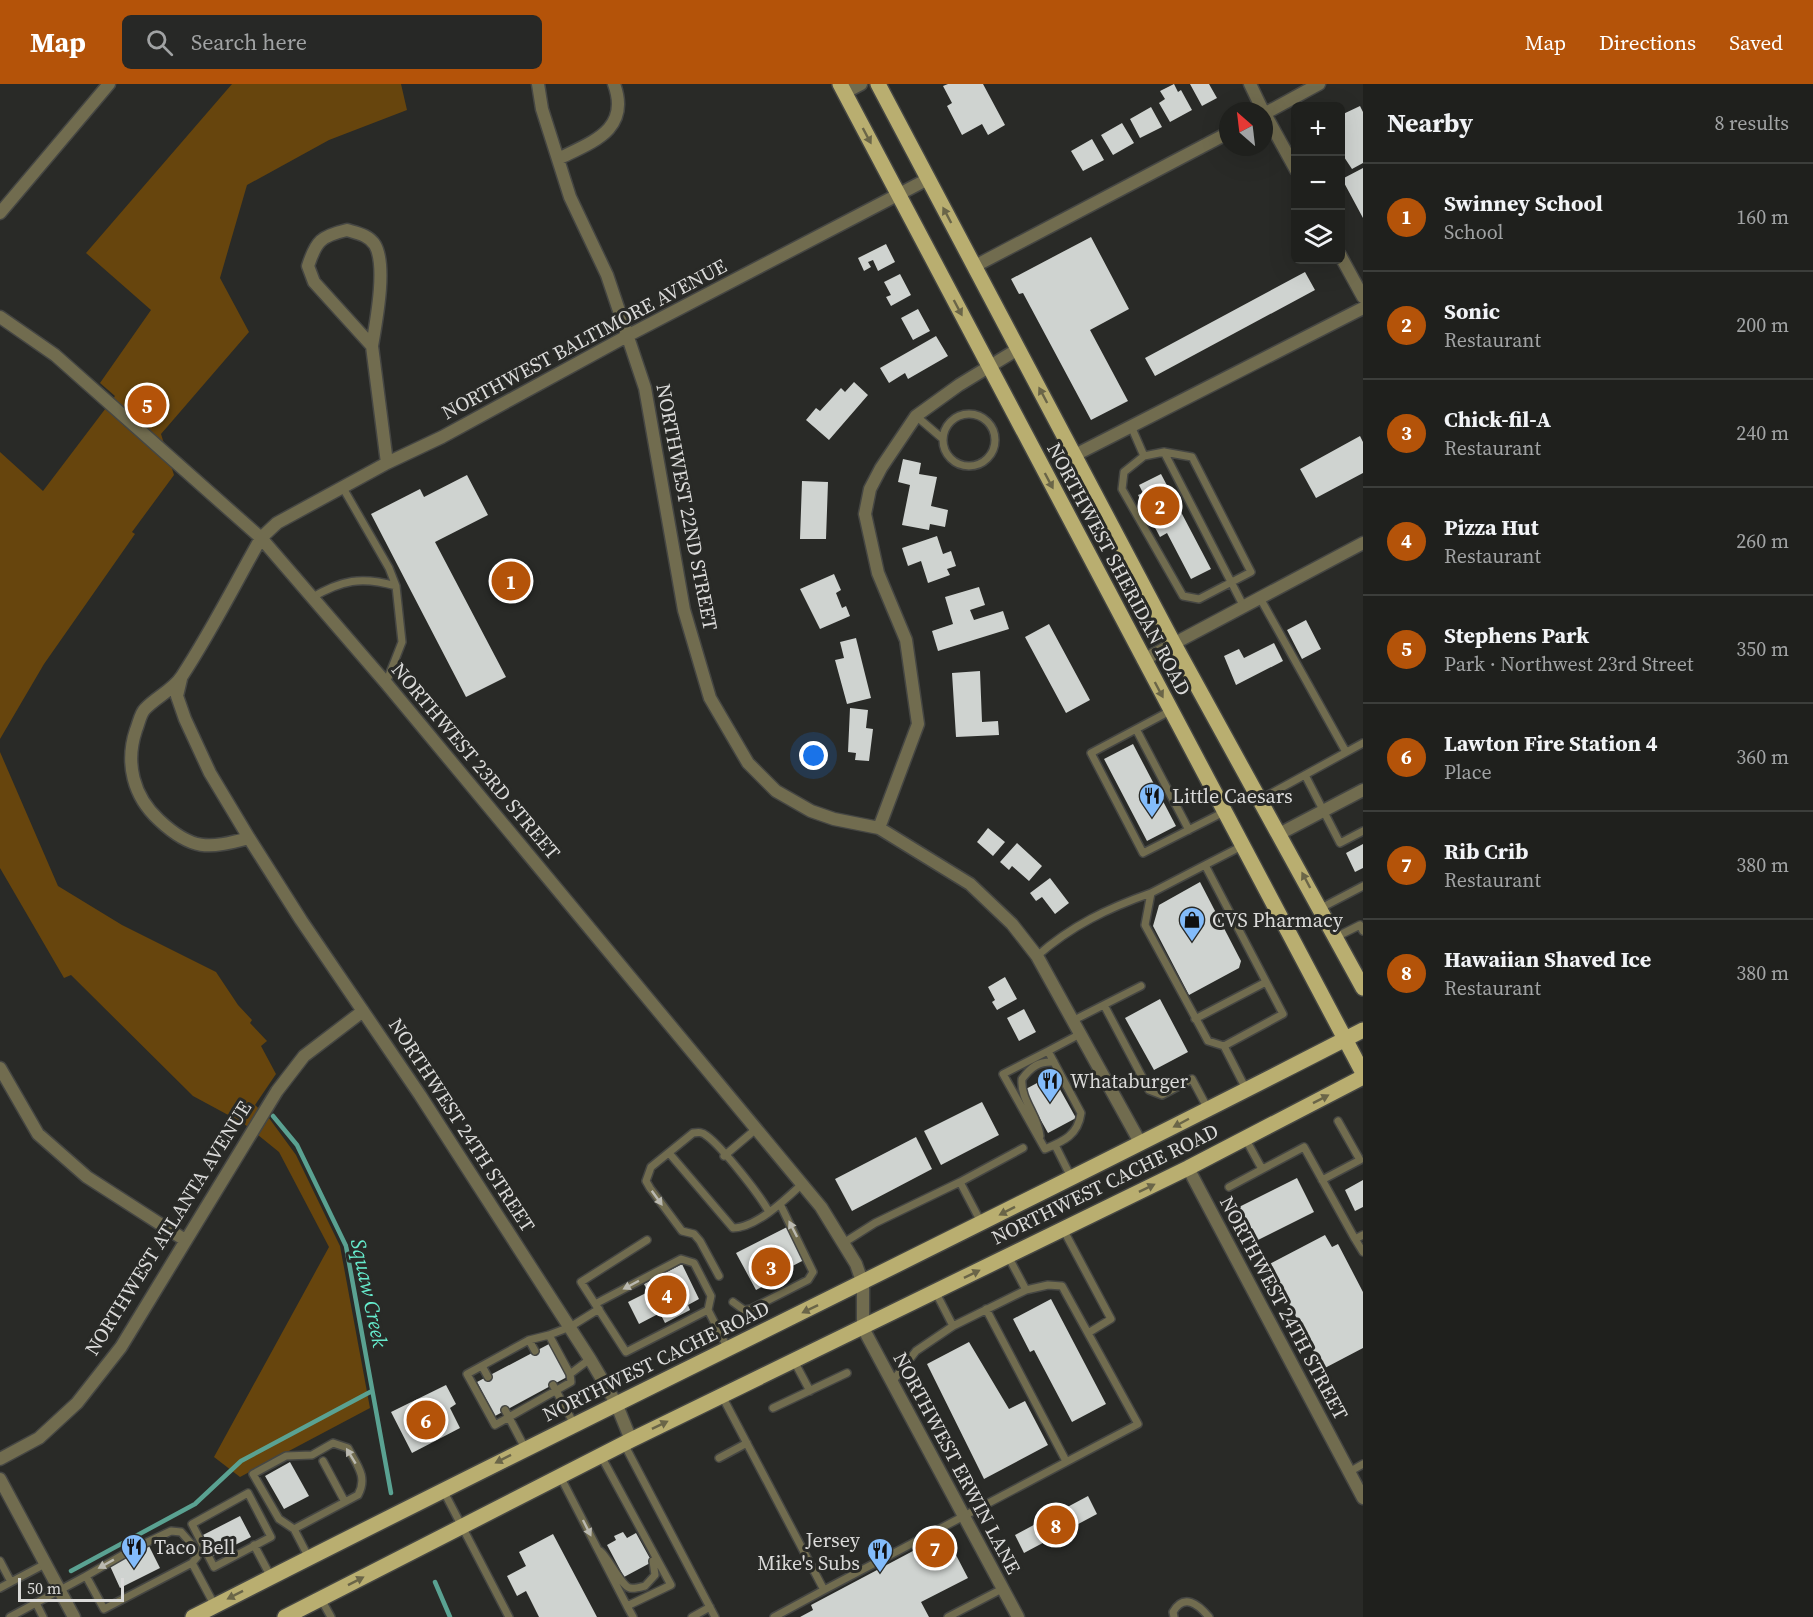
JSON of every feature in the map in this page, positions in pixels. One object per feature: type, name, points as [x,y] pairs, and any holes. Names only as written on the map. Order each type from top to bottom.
[{"type":"main road","name":"NORTHWEST SHERIDAN ROAD","points":[[878,84],[1174,644],[1281,833],[1336,937],[1358,966],[1363,988]]},
{"type":"main road","name":"NORTHWEST SHERIDAN ROAD","points":[[842,88],[1363,1075]]},
{"type":"main road","name":"NORTHWEST CACHE ROAD","points":[[193,1617],[525,1448],[863,1284],[1363,1030]]},
{"type":"main road","name":"NORTHWEST CACHE ROAD","points":[[285,1617],[627,1442],[1188,1168],[1363,1075]]},
{"type":"street","points":[[0,213],[109,84]]},
{"type":"street","name":"NORTHWEST 22ND STREET","points":[[538,84],[542,109],[570,197],[607,275],[645,388],[684,610],[710,698],[748,763],[776,791],[810,811],[834,819],[879,828],[970,885],[1012,924],[1037,956],[1082,1033],[1141,1144]]},
{"type":"street","points":[[558,159],[600,138],[615,122],[619,110],[614,84]]},
{"type":"street","points":[[842,88],[861,84]]},
{"type":"street","points":[[1250,84],[1259,102]]},
{"type":"street","points":[[1273,107],[1319,84]]},
{"type":"street","points":[[1273,128],[1291,161]]},
{"type":"street","points":[[975,266],[1219,138]]},
{"type":"street","name":"NORTHWEST BALTIMORE AVENUE","points":[[261,538],[277,524],[387,463],[442,437],[627,336],[928,179]]},
{"type":"street","points":[[372,346],[314,282],[308,266],[315,245],[330,234],[347,230],[364,235],[375,244],[380,261],[377,315],[372,346],[387,463]]},
{"type":"street","points":[[1345,263],[1363,297]]},
{"type":"street","points":[[1074,455],[1363,308]]},
{"type":"street","name":"NORTHWEST 23RD STREET","points":[[0,317],[55,355],[261,538],[386,683],[802,1184],[845,1242],[863,1284]]},
{"type":"street","points":[[879,828],[918,723],[906,640],[878,573],[865,514],[870,489],[881,468],[916,416],[1018,349]]},
{"type":"street","name":"NORTHWEST 24TH STREET","points":[[261,538],[181,679],[177,696],[185,719],[210,772],[249,838],[590,1359],[616,1403],[627,1442]]},
{"type":"street","points":[[1143,660],[1363,543]]},
{"type":"street","name":"NORTHWEST 24TH STREET","points":[[181,679],[143,710],[131,746],[130,774],[138,793],[151,813],[172,833],[196,846],[215,847],[249,838]]},
{"type":"street","points":[[1281,833],[1363,790]]},
{"type":"street","name":"NORTHWEST ATLANTA AVENUE","points":[[0,1459],[39,1438],[77,1403],[121,1347],[277,1092],[304,1056],[363,1011]]},
{"type":"street","points":[[0,1068],[38,1134],[87,1177],[185,1240]]},
{"type":"street","name":"NORTHWEST 24TH STREET","points":[[1188,1168],[1363,1498]]},
{"type":"street","points":[[863,1284],[863,1328]]},
{"type":"street","name":"NORTHWEST ERWIN LANE","points":[[863,1328],[1018,1617]]},
{"type":"street","points":[[0,1479],[74,1617]]},
{"type":"lane","points":[[916,416],[943,439],[947,454],[960,465],[976,465],[990,456],[996,440],[990,423],[983,417],[966,414],[950,422],[943,439]]},
{"type":"lane","points":[[1131,426],[1144,456]]},
{"type":"lane","points":[[1164,452],[1244,607]]},
{"type":"lane","points":[[1164,452],[1175,452],[1192,457],[1251,572],[1199,599],[1183,596],[1122,489],[1124,472],[1144,456],[1164,452]]},
{"type":"lane","points":[[344,488],[389,568],[396,586],[402,642],[386,683]]},
{"type":"lane","points":[[311,598],[334,585],[356,580],[376,580],[396,586]]},
{"type":"lane","points":[[1260,598],[1346,752]]},
{"type":"lane","points":[[1170,711],[1091,753],[1143,853],[1224,812]]},
{"type":"lane","points":[[1136,729],[1189,830]]},
{"type":"lane","points":[[1261,799],[1363,743]]},
{"type":"lane","points":[[1305,775],[1340,843],[1363,831]]},
{"type":"lane","points":[[1037,956],[1058,938],[1094,916],[1151,893],[1242,846]]},
{"type":"lane","points":[[1205,865],[1283,1014],[1224,1046]]},
{"type":"lane","points":[[1321,908],[1363,886]]},
{"type":"lane","points":[[1151,893],[1145,926],[1208,1041],[1224,1046],[1246,1089]]},
{"type":"lane","points":[[1336,937],[1360,925],[1363,932]]},
{"type":"lane","points":[[1196,1019],[1266,982]]},
{"type":"lane","points":[[1074,1020],[1141,986]]},
{"type":"lane","points":[[1104,1005],[1149,1090],[1162,1095],[1192,1079],[1208,1109]]},
{"type":"lane","points":[[1048,1051],[1081,1113],[1080,1124],[1072,1136],[1045,1149],[1003,1074],[1082,1033]]},
{"type":"lane","points":[[1040,1141],[1039,1126],[1021,1088],[1022,1079],[1029,1070],[1042,1062],[1054,1062]]},
{"type":"lane","points":[[1322,1180],[1362,1160],[1338,1120]]},
{"type":"lane","points":[[724,1156],[756,1129]]},
{"type":"lane","points":[[719,1276],[700,1241],[694,1234],[682,1231],[646,1181],[651,1167],[693,1133],[700,1132],[707,1136],[769,1212]]},
{"type":"lane","points":[[1245,1138],[1262,1169]]},
{"type":"lane","points":[[1055,1145],[1072,1179]]},
{"type":"lane","points":[[1229,1187],[1304,1147],[1363,1252]]},
{"type":"lane","points":[[845,1242],[875,1223],[960,1182],[1023,1148]]},
{"type":"lane","points":[[669,1153],[733,1228],[740,1228],[769,1212],[802,1184]]},
{"type":"lane","points":[[960,1182],[982,1224]]},
{"type":"lane","points":[[733,1302],[744,1310],[751,1309],[808,1280],[813,1272],[780,1204]]},
{"type":"lane","points":[[1063,1229],[1111,1319],[1088,1333]]},
{"type":"lane","points":[[1355,1239],[1363,1234]]},
{"type":"lane","points":[[647,1240],[581,1282],[626,1352],[708,1310]]},
{"type":"lane","points":[[1008,1256],[1026,1290]]},
{"type":"lane","points":[[549,1335],[572,1382],[555,1388],[507,1414],[495,1425],[467,1374],[529,1340],[570,1327],[597,1307],[681,1259],[694,1263],[711,1296],[708,1310],[728,1349]]},
{"type":"lane","points":[[774,1617],[1138,1424],[1062,1286],[1048,1285],[1026,1290],[953,1326],[916,1351],[892,1382]]},
{"type":"lane","points":[[935,1291],[953,1326]]},
{"type":"lane","points":[[986,1309],[1066,1461]]},
{"type":"lane","points":[[529,1340],[535,1351]]},
{"type":"lane","points":[[570,1374],[590,1359]]},
{"type":"lane","points":[[794,1361],[810,1391]]},
{"type":"lane","points":[[482,1366],[488,1377]]},
{"type":"lane","points":[[773,1408],[847,1373]]},
{"type":"lane","points":[[555,1388],[574,1424]]},
{"type":"lane","points":[[722,1396],[824,1590]]},
{"type":"lane","points":[[507,1414],[525,1448]]},
{"type":"lane","points":[[627,1442],[716,1617]]},
{"type":"lane","points":[[294,1529],[358,1495],[363,1486],[363,1476],[348,1448],[333,1443],[312,1455],[286,1456],[254,1473],[279,1519],[294,1529],[309,1558]]},
{"type":"lane","points":[[719,1458],[747,1443]]},
{"type":"lane","points":[[601,1455],[671,1584],[627,1606]]},
{"type":"lane","points":[[323,1461],[345,1502]]},
{"type":"lane","points":[[1349,1472],[1363,1464]]},
{"type":"lane","points":[[560,1476],[633,1617]]},
{"type":"lane","points":[[443,1490],[508,1617]]},
{"type":"lane","points":[[248,1493],[271,1537],[254,1545],[214,1567],[192,1524],[248,1493]]},
{"type":"lane","points":[[637,1533],[638,1524]]},
{"type":"lane","points":[[86,1575],[104,1609],[192,1563],[197,1557],[195,1548],[181,1532],[171,1531],[137,1547]]},
{"type":"lane","points":[[254,1545],[272,1577]]},
{"type":"lane","points":[[598,1549],[608,1558],[624,1584],[630,1588],[645,1586],[655,1575],[652,1561]]},
{"type":"lane","points":[[10,1617],[126,1553]]},
{"type":"lane","points":[[0,1561],[11,1582]]},
{"type":"lane","points":[[192,1563],[215,1606]]},
{"type":"lane","points":[[0,1588],[45,1564]]},
{"type":"lane","points":[[948,1617],[1002,1589]]},
{"type":"lane","points":[[321,1599],[331,1617]]},
{"type":"lane","points":[[1174,1617],[1173,1612],[1177,1605],[1187,1601],[1198,1604],[1209,1617]]},
{"type":"lane","points":[[36,1603],[44,1617]]},
{"type":"lane","points":[[692,1617],[710,1607]]},
{"type":"shaded area","points":[[232,84],[401,84],[407,110],[329,140],[247,185],[220,278],[249,332],[161,434],[174,475],[132,532],[135,534],[44,664],[0,739],[0,452],[43,491],[115,396],[100,383],[151,310],[86,253]]},
{"type":"shaded area","points":[[0,752],[58,886],[122,925],[216,972],[238,1005],[252,1020],[250,1023],[267,1041],[261,1046],[276,1074],[255,1105],[269,1118],[296,1155],[340,1246],[370,1408],[240,1477],[214,1457],[329,1247],[279,1152],[243,1123],[193,1096],[71,975],[64,978],[0,868]]},
{"type":"building","points":[[983,84],[1005,125],[988,135],[982,124],[962,135],[947,106],[952,103],[943,86]]},
{"type":"building","points":[[1174,84],[1178,92],[1181,90],[1192,110],[1170,122],[1159,103],[1165,99],[1160,91]]},
{"type":"building","points":[[1190,84],[1209,84],[1217,98],[1202,106]]},
{"type":"building","points":[[1360,106],[1363,112],[1363,163],[1352,169],[1345,158],[1345,113]]},
{"type":"building","points":[[1151,107],[1162,127],[1140,138],[1130,119]]},
{"type":"building","points":[[1122,123],[1134,143],[1113,155],[1101,135]]},
{"type":"building","points":[[1092,139],[1104,160],[1083,171],[1071,151]]},
{"type":"building","points":[[1363,168],[1363,218],[1345,185],[1345,177]]},
{"type":"building","points":[[1091,237],[1129,309],[1090,330],[1128,401],[1091,420],[1023,293],[1019,294],[1011,279]]},
{"type":"building","points":[[886,244],[895,262],[878,271],[873,260],[868,262],[871,267],[864,271],[858,258]]},
{"type":"building","points":[[1305,272],[1315,290],[1155,376],[1145,358]]},
{"type":"building","points":[[900,274],[911,295],[891,306],[886,297],[891,295],[884,282]]},
{"type":"building","points":[[918,309],[930,331],[913,340],[901,318]]},
{"type":"building","points":[[936,336],[948,356],[908,379],[905,373],[889,383],[880,368]]},
{"type":"building","points":[[854,382],[868,395],[829,440],[806,420],[816,408],[820,411],[841,388],[845,392]]},
{"type":"building","points":[[1360,436],[1363,442],[1363,473],[1316,498],[1300,469]]},
{"type":"building","points":[[903,459],[921,463],[919,474],[937,477],[931,506],[948,510],[945,527],[930,524],[929,530],[902,525],[910,485],[898,482]]},
{"type":"building","points":[[1161,474],[1211,569],[1191,579],[1167,533],[1160,537],[1138,495],[1143,493],[1139,485]]},
{"type":"building","points":[[467,475],[488,515],[435,542],[506,677],[466,697],[371,514],[420,489],[424,497]]},
{"type":"building","points":[[802,481],[828,482],[826,539],[800,539]]},
{"type":"building","points":[[937,536],[943,554],[951,551],[956,566],[947,569],[950,575],[928,583],[921,561],[908,566],[902,548]]},
{"type":"building","points":[[834,574],[841,590],[836,593],[842,608],[846,606],[850,616],[820,629],[800,589]]},
{"type":"building","points":[[979,587],[985,605],[970,610],[974,620],[1003,611],[1009,629],[938,651],[932,631],[953,624],[945,597]]},
{"type":"building","points":[[1306,620],[1321,649],[1302,659],[1287,630]]},
{"type":"building","points":[[1049,624],[1090,700],[1066,713],[1025,637]]},
{"type":"building","points":[[856,638],[871,698],[847,704],[835,660],[844,658],[840,642]]},
{"type":"building","points":[[1274,643],[1283,661],[1236,685],[1224,656],[1239,649],[1244,658]]},
{"type":"building","points":[[980,671],[982,722],[998,721],[999,735],[956,737],[952,673]]},
{"type":"building","points":[[850,708],[868,710],[866,728],[873,729],[869,761],[855,760],[856,753],[848,752]]},
{"type":"building","points":[[1133,744],[1176,826],[1147,841],[1104,759]]},
{"type":"building","points":[[988,828],[1005,842],[993,856],[977,842]]},
{"type":"building","points":[[1017,843],[1042,866],[1029,881],[1012,866],[1009,870],[1000,862]]},
{"type":"building","points":[[1363,844],[1363,868],[1355,872],[1346,853]]},
{"type":"building","points":[[1050,878],[1069,903],[1055,914],[1042,897],[1036,901],[1030,893]]},
{"type":"building","points":[[1200,882],[1241,961],[1239,968],[1189,995],[1153,926],[1159,905]]},
{"type":"building","points":[[1005,977],[1017,999],[997,1010],[988,987]]},
{"type":"building","points":[[1160,999],[1188,1052],[1154,1070],[1125,1018]]},
{"type":"building","points":[[1024,1009],[1036,1032],[1019,1041],[1007,1018]]},
{"type":"building","name":"Whataburger","points":[[1052,1075],[1076,1118],[1048,1133],[1024,1090]]},
{"type":"building","points":[[982,1102],[999,1135],[941,1165],[924,1131]]},
{"type":"building","points":[[916,1137],[932,1169],[852,1211],[835,1179]]},
{"type":"building","points":[[1297,1178],[1314,1212],[1250,1244],[1233,1210]]},
{"type":"building","points":[[1363,1180],[1363,1207],[1355,1211],[1345,1190]]},
{"type":"building","points":[[789,1226],[806,1259],[779,1273],[781,1277],[756,1290],[736,1253]]},
{"type":"building","points":[[1325,1235],[1332,1247],[1338,1244],[1363,1292],[1363,1348],[1323,1369],[1280,1286],[1273,1289],[1262,1268]]},
{"type":"building","points":[[682,1264],[699,1299],[688,1305],[690,1310],[665,1323],[660,1313],[639,1324],[628,1302],[648,1292],[644,1284]]},
{"type":"building","points":[[1051,1299],[1106,1404],[1072,1422],[1034,1350],[1030,1352],[1013,1319]]},
{"type":"building","points":[[969,1342],[1009,1409],[1025,1401],[1048,1445],[984,1479],[927,1364]]},
{"type":"building","points":[[549,1344],[567,1377],[495,1416],[477,1382]]},
{"type":"building","points":[[446,1385],[456,1404],[450,1408],[460,1428],[412,1453],[391,1412]]},
{"type":"building","points":[[290,1462],[309,1496],[284,1509],[265,1476]]},
{"type":"building","points":[[1088,1496],[1097,1514],[1024,1553],[1015,1535]]},
{"type":"building","points":[[240,1516],[251,1537],[213,1556],[203,1535]]},
{"type":"building","points":[[623,1532],[627,1538],[636,1533],[652,1562],[624,1577],[607,1545],[616,1540],[614,1536]]},
{"type":"building","points":[[553,1534],[597,1617],[539,1617],[526,1591],[517,1596],[507,1576],[526,1566],[519,1552]]},
{"type":"building","points":[[945,1534],[968,1578],[921,1602],[929,1617],[800,1617],[813,1610],[811,1605]]},
{"type":"building","points":[[135,1541],[139,1551],[149,1546],[160,1568],[120,1588],[110,1566],[128,1557],[123,1547]]},
{"type":"waterway","name":"Squaw Creek","points":[[273,1116],[297,1145],[346,1246],[391,1493]]},
{"type":"waterway","points":[[71,1571],[195,1504],[241,1461],[372,1391]]},
{"type":"waterway","name":"Squaw Creek","points":[[435,1582],[450,1617]]},
{"type":"place","name":"Stephens Park","points":[[147,405]]},
{"type":"place","name":"Sonic","points":[[1160,506]]},
{"type":"place","name":"Swinney School","points":[[511,581]]},
{"type":"place","name":"Little Caesars","points":[[1152,819]]},
{"type":"place","name":"CVS Pharmacy","points":[[1192,943]]},
{"type":"place","name":"Whataburger","points":[[1050,1104]]},
{"type":"place","name":"Chick-fil-A","points":[[771,1267]]},
{"type":"place","name":"Pizza Hut","points":[[667,1295]]},
{"type":"place","name":"Lawton Fire Station 4","points":[[426,1420]]},
{"type":"place","name":"Hawaiian Shaved Ice","points":[[1056,1525]]},
{"type":"place","name":"Rib Crib","points":[[935,1548]]},
{"type":"place","name":"Taco Bell","points":[[134,1570]]},
{"type":"place","name":"Jersey Mike's Subs","points":[[880,1574]]}]
